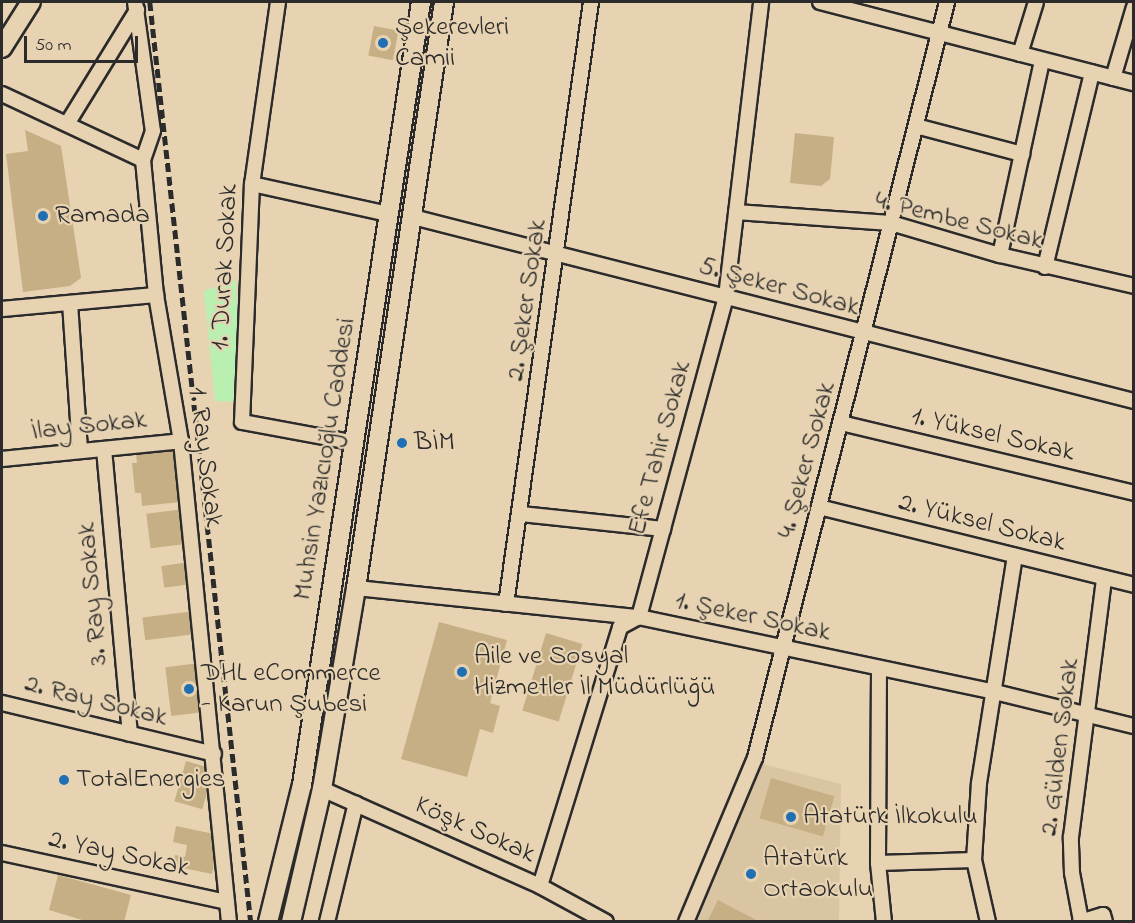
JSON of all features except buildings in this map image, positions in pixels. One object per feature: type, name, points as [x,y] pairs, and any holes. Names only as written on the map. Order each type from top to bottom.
[{"type":"street","points":[[2,48],[31,2]]},
{"type":"street","name":"1. Durak Sokak","points":[[278,2],[252,184],[242,422],[355,443]]},
{"type":"street","name":"Muhsin Yazıcıoğlu Caddesi","points":[[268,921],[302,785],[421,2]]},
{"type":"street","name":"Muhsin Yazıcıoğlu Caddesi","points":[[291,921],[322,789],[356,588],[444,2]]},
{"type":"street","name":"2. Şeker Sokak","points":[[506,604],[558,253],[591,2]]},
{"type":"street","name":"Efe Tahir Sokak","points":[[639,617],[726,297],[761,2]]},
{"type":"street","points":[[820,2],[1134,83]]},
{"type":"street","name":"4. Şeker Sokak","points":[[686,921],[755,758],[865,335],[947,2]]},
{"type":"street","points":[[1020,54],[1036,2]]},
{"type":"street","points":[[67,124],[136,6]]},
{"type":"street","name":"1. Ray Sokak","points":[[136,6],[153,131],[143,160],[156,295],[181,441],[229,921]]},
{"type":"street","points":[[1113,78],[1134,7]]},
{"type":"street","points":[[1000,255],[1042,61]]},
{"type":"street","points":[[1045,267],[1092,73]]},
{"type":"street","points":[[2,94],[143,160]]},
{"type":"street","points":[[916,126],[1022,154]]},
{"type":"street","points":[[252,184],[389,214]]},
{"type":"street","name":"4. Pembe Sokak","points":[[736,212],[891,222],[1045,267],[1134,286]]},
{"type":"street","name":"5. Şeker Sokak","points":[[413,217],[865,335],[1134,401]]},
{"type":"street","points":[[2,309],[156,295]]},
{"type":"street","points":[[70,303],[80,451]]},
{"type":"street","name":"1. Yüksel Sokak","points":[[841,423],[1134,493]]},
{"type":"street","name":"İlay Sokak","points":[[2,459],[181,441]]},
{"type":"street","name":"3. Ray Sokak","points":[[104,449],[130,734]]},
{"type":"street","name":"2. Yüksel Sokak","points":[[819,507],[1134,585]]},
{"type":"street","points":[[521,514],[663,529]]},
{"type":"street","points":[[988,921],[974,860],[991,691],[1015,556]]},
{"type":"street","name":"2. Gülden Sokak","points":[[1080,921],[1072,873],[1071,837],[1104,579]]},
{"type":"street","name":"1. Şeker Sokak","points":[[356,588],[639,617],[991,691],[1134,726]]},
{"type":"street","points":[[540,885],[620,627],[639,617]]},
{"type":"street","points":[[879,669],[878,863],[884,921]]},
{"type":"street","name":"2. Ray Sokak","points":[[2,703],[214,754]]},
{"type":"street","points":[[302,785],[322,789]]},
{"type":"street","name":"Köşk Sokak","points":[[322,789],[540,885],[606,921]]},
{"type":"street","points":[[327,921],[356,803]]},
{"type":"street","name":"2. Yay Sokak","points":[[2,853],[227,902]]},
{"type":"street","points":[[878,863],[974,860]]},
{"type":"street","points":[[1080,921],[1104,918]]},
{"type":"shaded area","name":"Atatürk İlkokulu","points":[[763,764],[841,784],[839,921],[697,922]]},
{"type":"green space","points":[[236,280],[240,402],[215,401],[204,291]]},
{"type":"railway","points":[[150,2],[251,922]]},
{"type":"place","name":"Şekerevleri Camii","points":[[383,43]]},
{"type":"place","name":"Ramada","points":[[43,216]]},
{"type":"place","name":"BİM","points":[[402,443]]},
{"type":"place","name":"Aile ve Sosyal Hizmetler İl Müdürlüğü","points":[[462,672]]},
{"type":"place","name":"DHL eCommerce - Karun Şubesi","points":[[189,689]]},
{"type":"place","name":"TotalEnergies","points":[[64,780]]},
{"type":"place","name":"Atatürk İlkokulu","points":[[791,817]]},
{"type":"place","name":"Atatürk Ortaokulu","points":[[751,874]]}]
